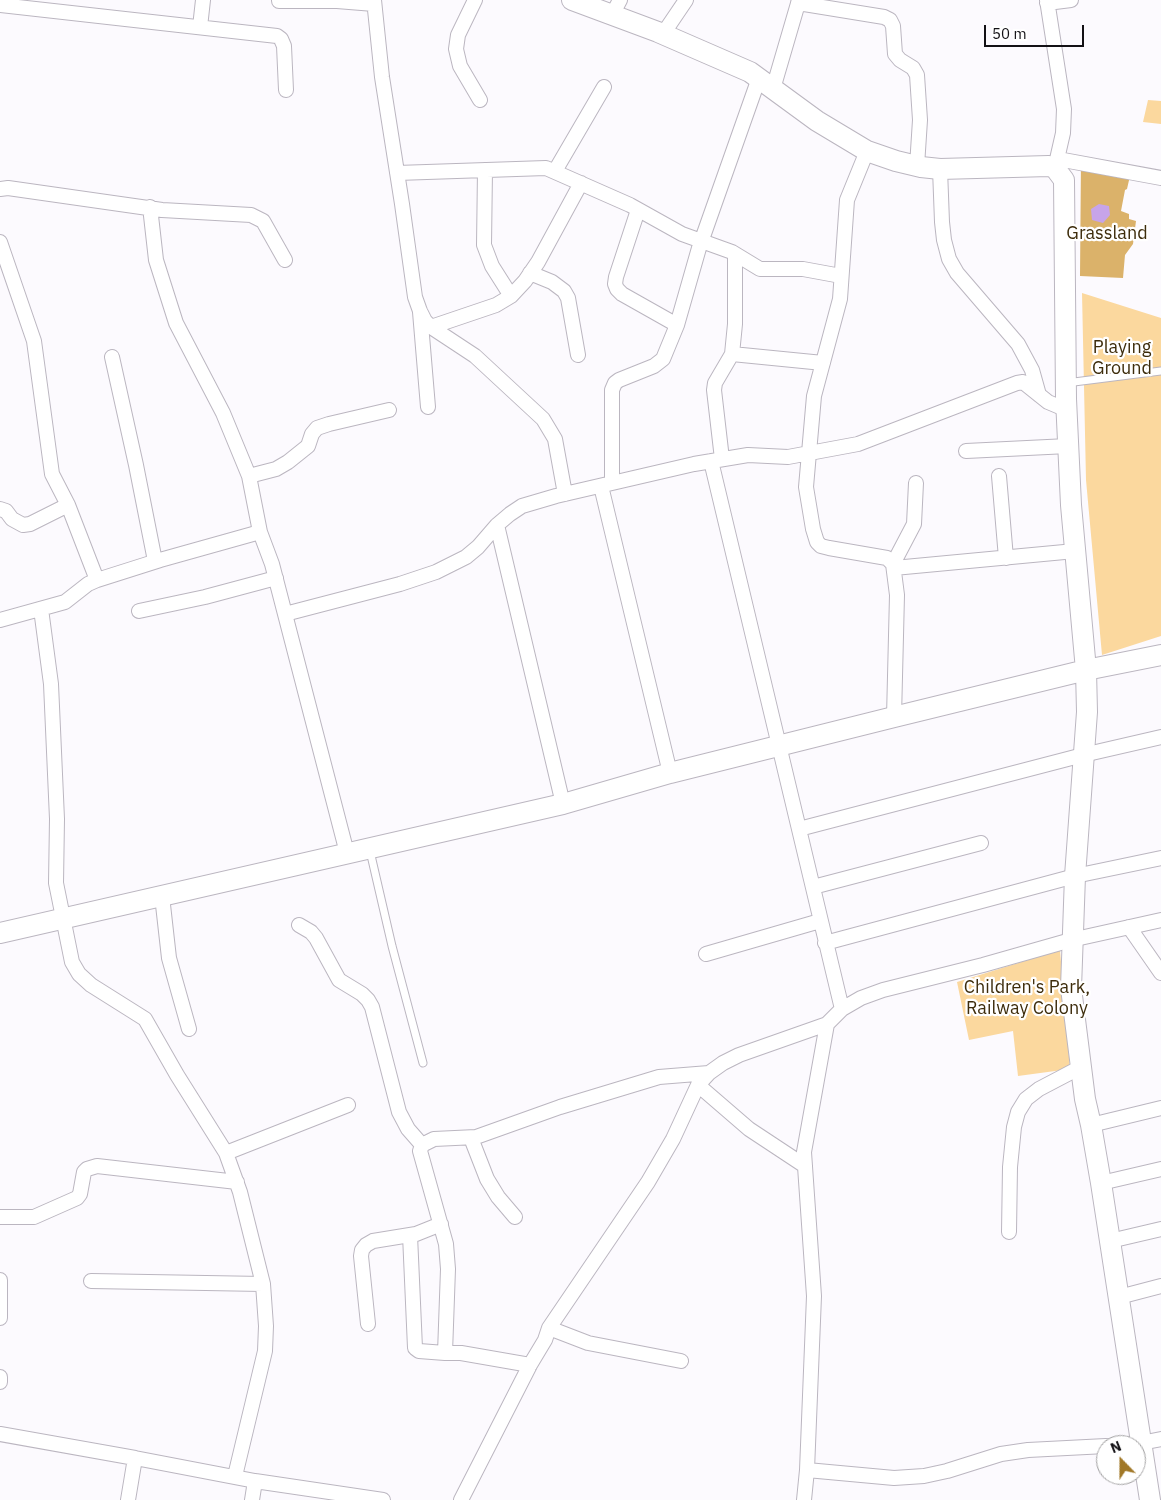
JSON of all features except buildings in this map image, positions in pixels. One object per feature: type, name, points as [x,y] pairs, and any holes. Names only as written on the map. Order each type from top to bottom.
[{"type":"street","points":[[200,27],[203,0]]},
{"type":"street","points":[[476,0],[460,28],[456,49],[460,66],[480,100]]},
{"type":"street","points":[[572,0],[616,7],[663,34],[750,72],[817,120],[867,151],[896,161],[940,169],[1049,166],[1056,163],[1161,178]]},
{"type":"street","points":[[663,34],[686,0]]},
{"type":"street","points":[[1071,0],[1047,2],[1064,109],[1063,133],[1056,163],[1064,180],[1068,446],[1071,505],[1086,670],[1087,712],[1075,876],[1071,988],[1085,1099],[1101,1183],[1140,1435]]},
{"type":"street","points":[[279,1],[374,2],[382,77],[415,297],[420,311],[431,327],[475,356],[543,419],[555,439],[565,494]]},
{"type":"street","points":[[670,773],[606,484],[612,390],[614,383],[654,366],[662,359],[677,325],[702,240],[798,1],[884,17],[890,20],[893,26],[895,54],[900,60],[913,68],[917,75],[920,120],[917,166]]},
{"type":"street","points":[[0,4],[271,35],[281,39],[284,46],[286,90]]},
{"type":"street","points":[[555,171],[604,87]]},
{"type":"street","points":[[867,151],[847,200],[840,299],[814,396],[806,487],[813,529],[817,542],[821,546],[887,558],[893,566],[897,595],[894,716]]},
{"type":"street","points":[[397,173],[535,168],[555,171],[638,210],[682,234],[735,254],[760,268],[803,270],[841,276]]},
{"type":"street","points":[[940,169],[942,222],[949,259],[957,273],[1018,344],[1032,370],[1039,396]]},
{"type":"street","points":[[485,170],[484,245],[492,266],[511,296]]},
{"type":"street","points":[[431,327],[496,305],[511,296],[538,262],[581,183]]},
{"type":"street","points":[[0,189],[8,188],[162,210],[251,215],[263,221],[285,260]]},
{"type":"street","points":[[150,207],[156,260],[176,323],[223,413],[249,476],[260,532],[276,578],[347,853]]},
{"type":"street","points":[[638,210],[615,284],[622,294],[677,325]]},
{"type":"street","points":[[0,242],[34,341],[52,474],[68,505],[97,580]]},
{"type":"street","points":[[735,254],[735,324],[732,354],[715,383],[714,390],[717,460],[780,746],[842,1009]]},
{"type":"street","points":[[530,273],[552,282],[564,290],[568,298],[578,355]]},
{"type":"street","points":[[420,311],[428,407]]},
{"type":"street","points":[[732,354],[823,363]]},
{"type":"street","points":[[112,357],[155,561]]},
{"type":"street","points":[[285,614],[400,584],[436,572],[466,557],[478,547],[497,525],[522,506],[565,494],[748,454],[788,457],[858,444],[1017,383],[1023,382],[1048,402],[1067,410]]},
{"type":"street","points":[[249,476],[276,469],[288,462],[308,446],[312,434],[317,428],[389,410]]},
{"type":"street","points":[[966,451],[1068,446]]},
{"type":"street","points":[[999,476],[1006,558]]},
{"type":"street","points":[[893,566],[914,524],[916,483]]},
{"type":"street","points":[[0,509],[6,511],[12,519],[23,525],[30,524],[68,505]]},
{"type":"street","points":[[497,525],[563,804]]},
{"type":"street","points":[[0,620],[65,602],[88,584],[97,580],[155,561],[260,532]]},
{"type":"street","points":[[893,566],[1075,551]]},
{"type":"street","points":[[139,610],[276,578]]},
{"type":"street","points":[[41,609],[51,684],[57,819],[56,883],[72,962],[79,974],[91,985],[145,1019],[177,1076],[226,1153],[237,1182],[262,1284],[266,1351],[235,1476]]},
{"type":"street","points":[[0,933],[563,804],[670,773],[894,716],[1086,670],[1161,655]]},
{"type":"street","points":[[799,829],[1084,755],[1161,737]]},
{"type":"street","points":[[813,887],[981,844]]},
{"type":"street","points":[[825,943],[1075,876],[1161,858]]},
{"type":"street","points":[[162,896],[169,958],[189,1029]]},
{"type":"street","points":[[461,1500],[530,1365],[545,1340],[549,1328],[648,1182],[674,1140],[698,1085],[709,1073],[739,1055],[827,1024],[842,1009],[861,998],[883,990],[1072,940],[1161,920]]},
{"type":"street","points":[[706,954],[820,921]]},
{"type":"street","points":[[299,924],[316,938],[339,980],[362,994],[372,1007],[399,1112],[408,1129],[422,1145]]},
{"type":"street","points":[[1129,927],[1161,973]]},
{"type":"street","points":[[804,1500],[807,1470],[814,1296],[804,1152],[827,1024]]},
{"type":"street","points":[[1009,1232],[1010,1167],[1014,1127],[1018,1112],[1026,1099],[1039,1089],[1081,1067]]},
{"type":"street","points":[[445,1353],[448,1269],[446,1244],[420,1151],[422,1145],[434,1139],[471,1138],[486,1134],[560,1107],[644,1081],[672,1075],[709,1073]]},
{"type":"street","points":[[698,1085],[750,1130],[805,1166]]},
{"type":"street","points":[[226,1153],[348,1105]]},
{"type":"street","points":[[1091,1125],[1161,1108]]},
{"type":"street","points":[[471,1138],[487,1179],[498,1197],[515,1217]]},
{"type":"street","points":[[0,1217],[34,1217],[77,1198],[80,1194],[84,1172],[97,1166],[237,1182]]},
{"type":"street","points":[[1101,1183],[1161,1169]]},
{"type":"street","points":[[368,1324],[362,1250],[373,1241],[424,1232],[441,1224]]},
{"type":"street","points":[[1110,1241],[1161,1229]]},
{"type":"street","points":[[410,1235],[415,1348],[419,1351],[461,1353],[530,1365]]},
{"type":"street","points":[[0,1280],[0,1318]]},
{"type":"street","points":[[91,1281],[262,1284]]},
{"type":"street","points":[[1119,1297],[1161,1286]]},
{"type":"street","points":[[549,1328],[588,1343],[681,1361]]},
{"type":"street","points":[[0,1377],[0,1382]]},
{"type":"street","points":[[0,1434],[255,1481],[383,1500]]},
{"type":"street","points":[[1146,1442],[1161,1439]]},
{"type":"street","points":[[807,1470],[894,1478],[924,1476],[947,1471],[1001,1454],[1028,1450],[1096,1447]]},
{"type":"street","points":[[128,1500],[135,1458]]},
{"type":"street","points":[[1146,1475],[1150,1500]]},
{"type":"street","points":[[252,1500],[255,1481]]},
{"type":"lane","points":[[1066,383],[1161,371]]},
{"type":"lane","points":[[370,848],[392,946],[423,1063]]},
{"type":"green space","points":[[1148,100],[1161,101],[1161,124],[1143,122]]},
{"type":"green space","name":"Grassland","points":[[1081,158],[1132,167],[1121,211],[1129,214],[1129,219],[1136,221],[1133,244],[1125,255],[1123,278],[1080,276]]},
{"type":"green space","name":"Playing Ground","points":[[1082,293],[1161,318],[1161,636],[1102,655],[1086,480]]},
{"type":"green space","name":"Children's Park, Railway Colony","points":[[1060,950],[1070,1069],[1018,1076],[1013,1031],[969,1040],[957,982]]},
{"type":"shaded area","points":[[1099,204],[1109,206],[1110,215],[1103,223],[1092,220],[1091,209]]}]
